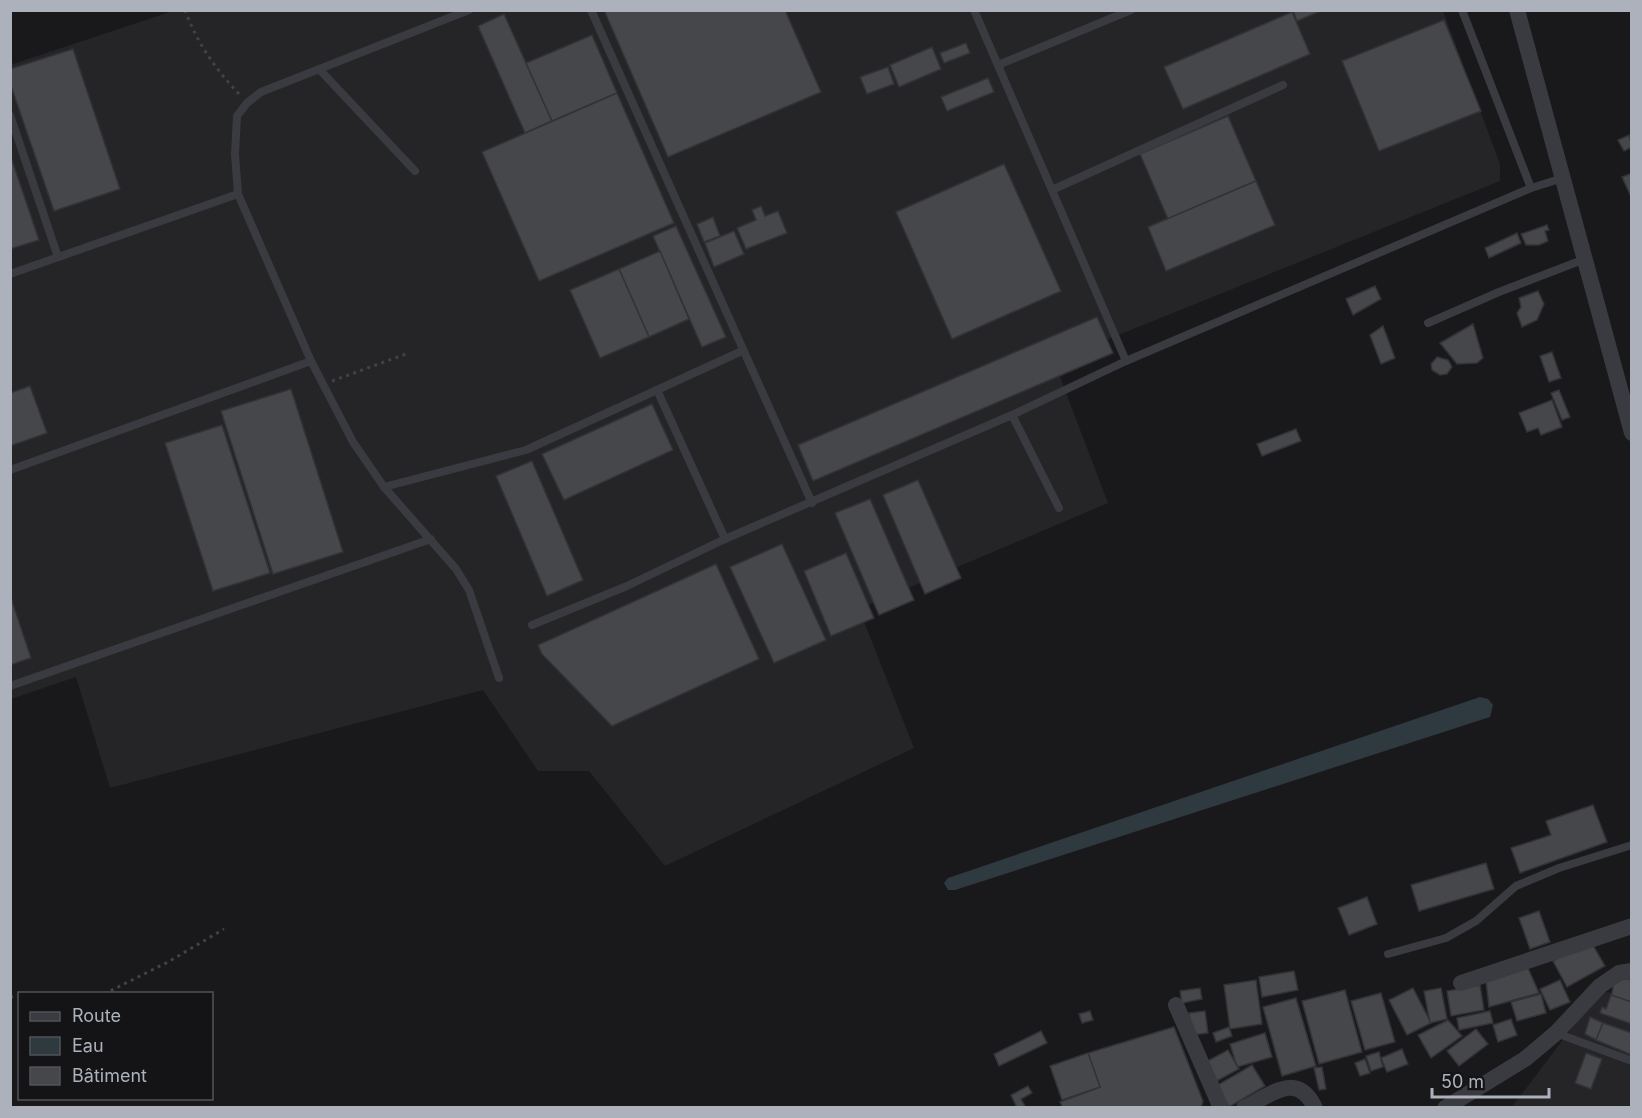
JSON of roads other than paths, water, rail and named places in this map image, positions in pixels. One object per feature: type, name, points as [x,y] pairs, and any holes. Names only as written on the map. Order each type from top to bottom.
[{"type":"street","points":[[1517,10],[1632,433]]},
{"type":"street","points":[[1461,983],[1632,926]]},
{"type":"street","points":[[1445,1107],[1525,1059],[1556,1033],[1600,986],[1619,973],[1632,970]]},
{"type":"street","points":[[1176,1005],[1221,1107]]},
{"type":"street","points":[[1244,1107],[1288,1086],[1301,1088],[1309,1095],[1315,1107]]},
{"type":"lane","points":[[469,10],[261,92],[247,103],[237,116],[235,153],[238,194],[322,385],[353,442],[384,488],[431,539],[456,569],[469,590],[500,678]]},
{"type":"lane","points":[[591,10],[812,503]]},
{"type":"lane","points":[[974,10],[1126,361]]},
{"type":"lane","points":[[998,65],[1131,10]]},
{"type":"lane","points":[[1462,10],[1531,188]]},
{"type":"lane","points":[[319,69],[415,171]]},
{"type":"lane","points":[[1052,190],[1283,85]]},
{"type":"lane","points":[[10,115],[58,257]]},
{"type":"lane","points":[[532,625],[653,575],[725,539],[1012,415],[1126,361],[1531,188],[1564,178]]},
{"type":"lane","points":[[10,274],[238,194]]},
{"type":"lane","points":[[1428,323],[1499,291],[1586,259]]},
{"type":"lane","points":[[384,488],[526,450],[742,351]]},
{"type":"lane","points":[[10,470],[311,361]]},
{"type":"lane","points":[[657,390],[725,539]]},
{"type":"lane","points":[[1012,415],[1059,508]]},
{"type":"lane","points":[[10,686],[431,539]]},
{"type":"lane","points":[[1388,954],[1446,938],[1476,921],[1516,886],[1559,868],[1632,845]]},
{"type":"lane","points":[[1556,1033],[1632,1061]]},
{"type":"water","points":[[1480,697],[1488,699],[1493,705],[1490,717],[955,890],[948,890],[944,883],[948,878]]}]
